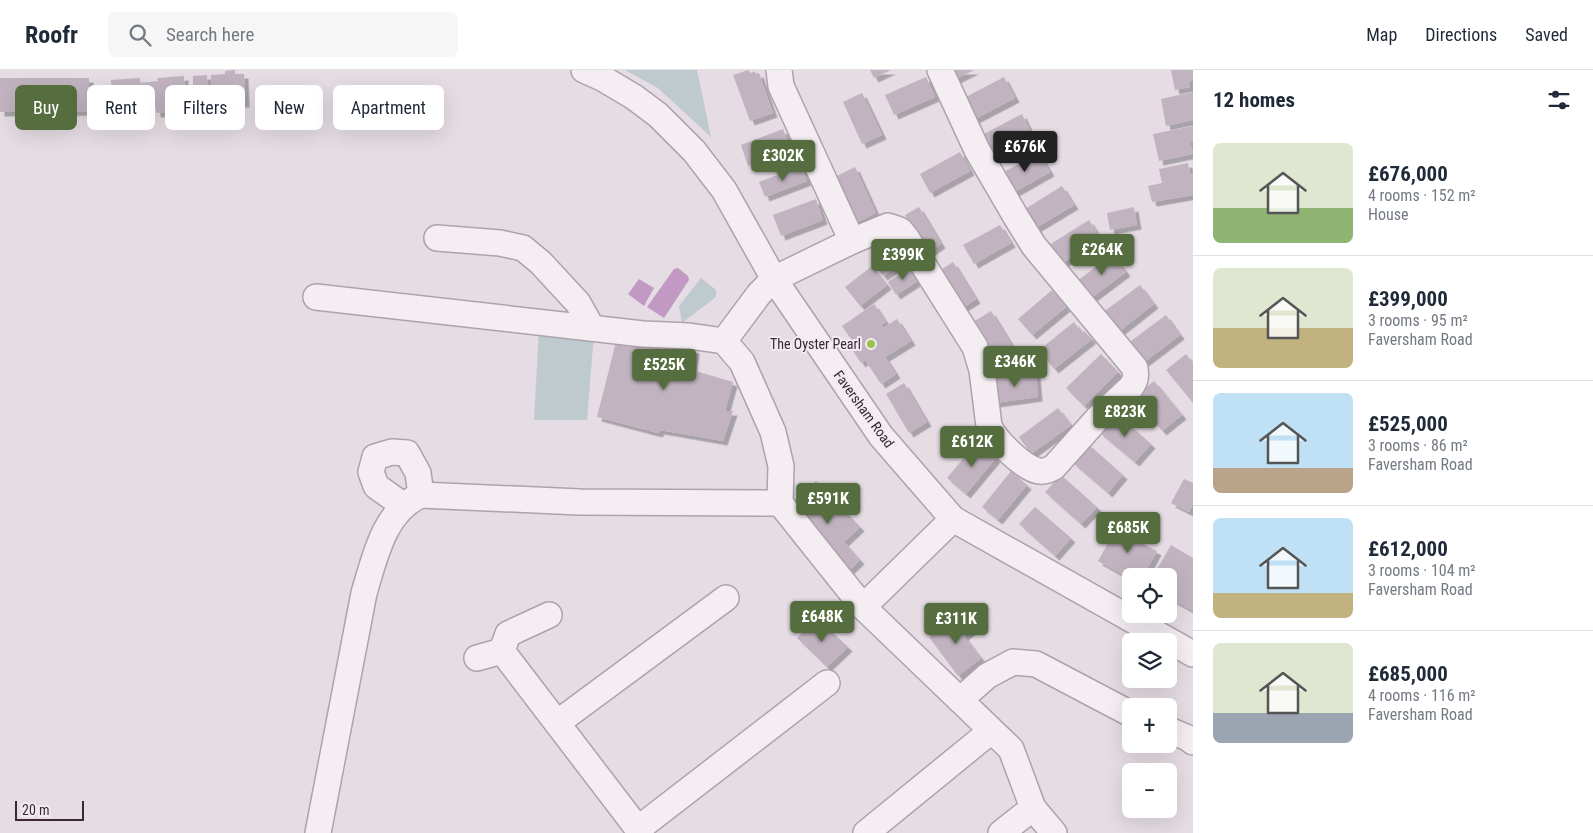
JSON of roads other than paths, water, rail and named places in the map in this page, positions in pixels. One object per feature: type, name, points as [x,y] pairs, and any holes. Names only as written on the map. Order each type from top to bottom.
[{"type":"street","name":"Faversham Road","points":[[584,70],[602,78],[634,97],[658,115],[694,151],[724,190],[774,279],[881,436],[953,520],[1193,654]]},
{"type":"street","points":[[778,70],[781,86],[852,241]]},
{"type":"street","points":[[724,341],[759,294],[774,279],[852,241],[888,226],[900,230],[975,347],[980,364],[989,426],[992,434],[1030,468],[1046,472],[1054,467],[1097,419],[1135,381],[1135,368],[1034,246],[977,150],[940,70]]},
{"type":"street","points":[[437,238],[500,243],[523,248],[541,263],[578,303],[592,328]]},
{"type":"street","points":[[316,297],[643,334],[689,336],[724,341],[742,362],[773,432],[782,466],[780,503],[863,607],[1010,749],[1033,808],[1054,833]]},
{"type":"street","points":[[318,833],[364,593],[375,555],[390,521],[413,501],[780,503]]},
{"type":"street","points":[[863,607],[953,520]]},
{"type":"street","points":[[557,723],[726,598]]},
{"type":"street","points":[[502,651],[508,634],[549,615]]},
{"type":"street","points":[[502,651],[639,831],[826,684]]},
{"type":"street","points":[[477,658],[502,651]]},
{"type":"street","points":[[960,700],[987,676],[1013,662],[1036,664],[1122,710]]},
{"type":"street","points":[[866,833],[992,731]]},
{"type":"street","points":[[1177,733],[1193,742]]},
{"type":"street","points":[[1001,833],[1033,808]]},
{"type":"place","name":"The Oyster Pearl","points":[[871,344]]}]
